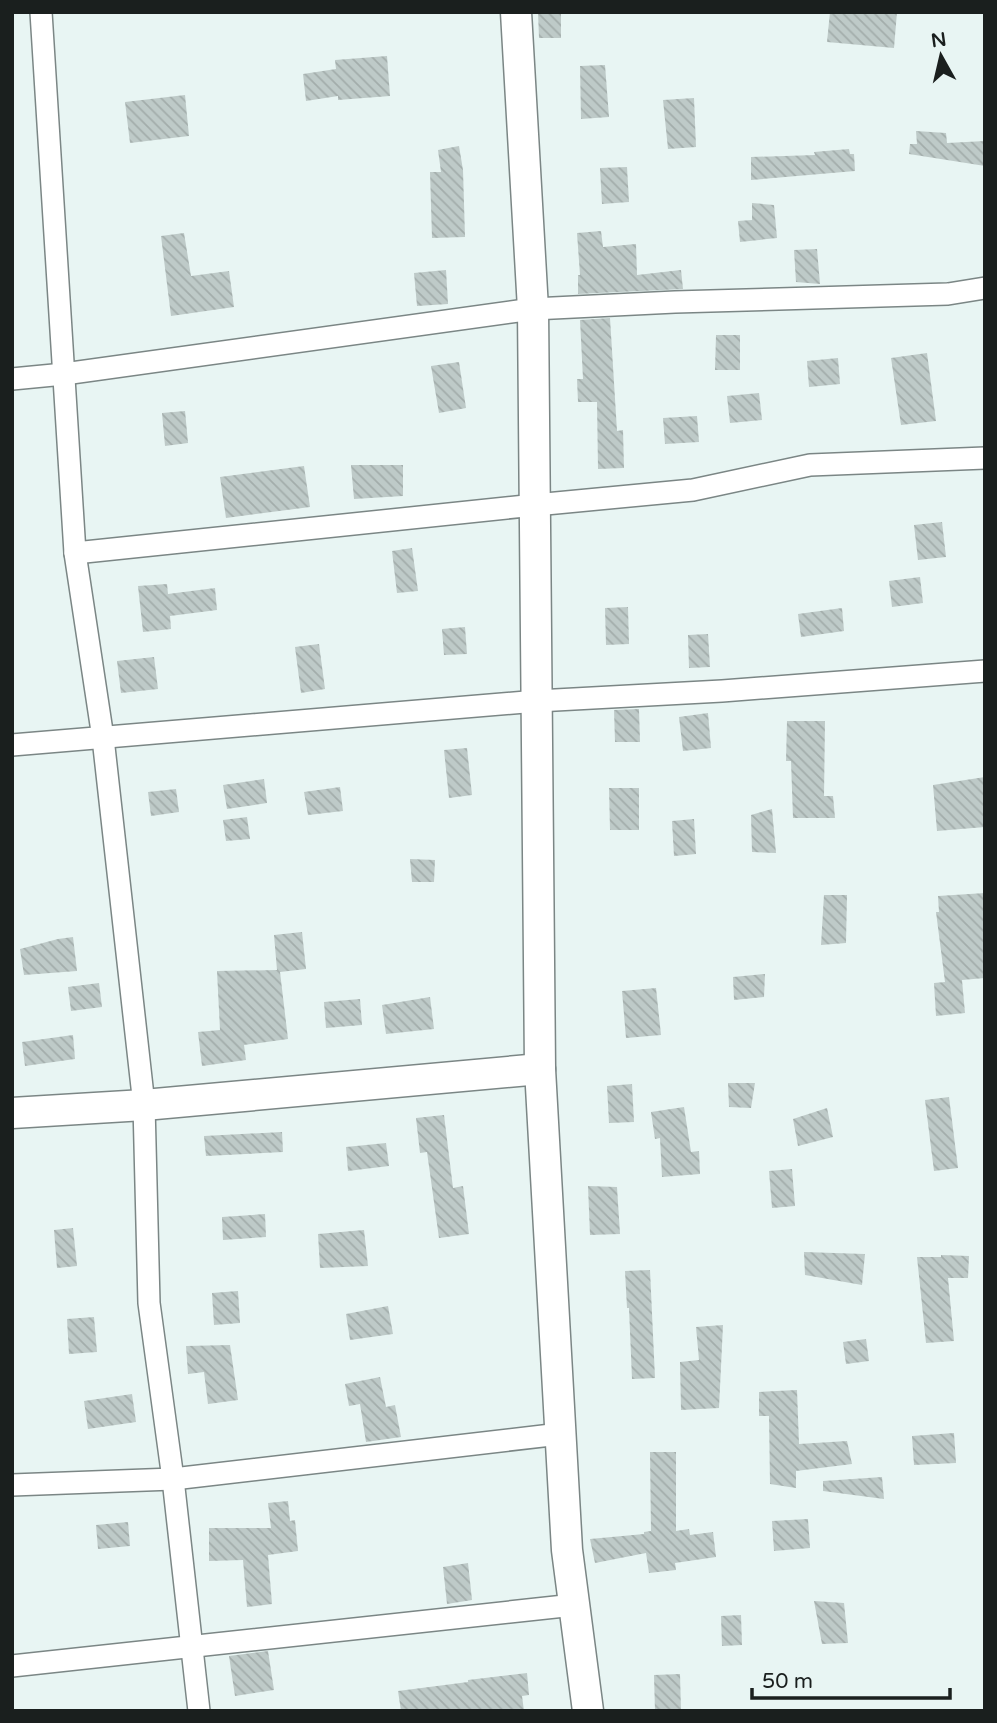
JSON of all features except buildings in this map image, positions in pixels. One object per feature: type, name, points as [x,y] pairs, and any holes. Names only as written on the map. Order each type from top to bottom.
[{"type":"street","points":[[41,12],[75,553],[103,738],[144,1105],[149,1303],[200,1711]]},
{"type":"street","points":[[516,12],[533,309],[540,1069],[567,1550],[588,1711]]},
{"type":"street","points":[[12,379],[533,309],[948,294],[985,288]]},
{"type":"street","points":[[75,553],[692,490],[810,465],[985,458]]},
{"type":"street","points":[[12,745],[537,701],[722,691],[985,671]]},
{"type":"street","points":[[12,1112],[144,1105],[540,1069]]},
{"type":"street","points":[[12,1485],[173,1479],[560,1434]]},
{"type":"street","points":[[12,1666],[574,1605]]}]
